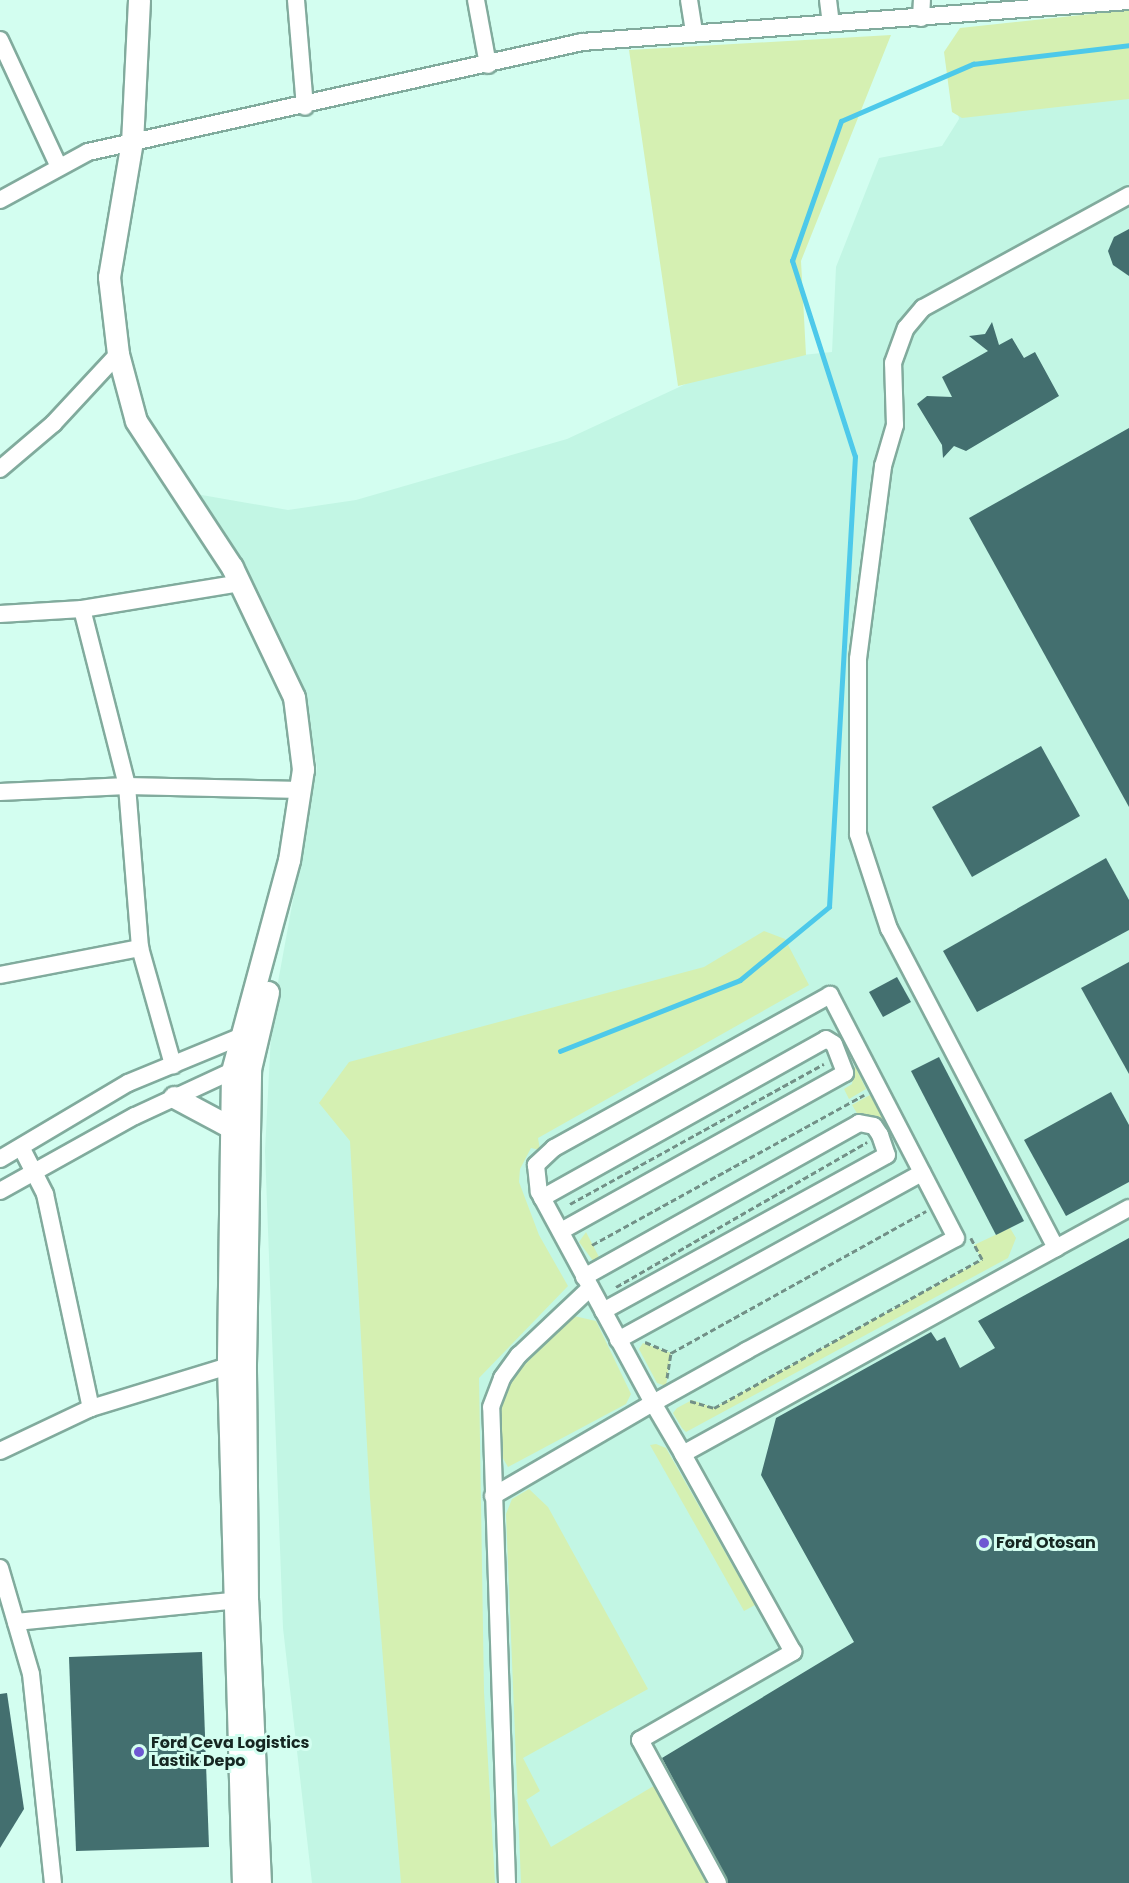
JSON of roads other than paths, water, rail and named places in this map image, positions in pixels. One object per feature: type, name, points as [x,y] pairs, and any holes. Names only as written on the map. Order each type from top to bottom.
[{"type":"main road","points":[[139,0],[137,140],[109,277],[118,354],[136,421],[240,584],[294,697],[303,769],[289,860],[232,1071],[228,1366],[231,1601],[243,1883]]},
{"type":"main road","points":[[152,0],[121,277],[128,352],[147,418],[242,560],[304,694],[316,768],[250,1069],[247,1588],[260,1883]]},
{"type":"main road","points":[[174,1097],[232,1128]]},
{"type":"street","points":[[296,0],[305,107]]},
{"type":"street","points":[[476,0],[488,64]]},
{"type":"street","points":[[689,0],[694,32]]},
{"type":"street","points":[[828,0],[831,23]]},
{"type":"street","points":[[921,18],[922,0]]},
{"type":"street","points":[[0,200],[59,167],[137,140],[305,107],[582,42],[1129,1]]},
{"type":"street","points":[[0,40],[6,70],[59,167]]},
{"type":"street","points":[[1056,1248],[880,901],[858,834],[858,659],[883,466],[895,425],[893,363],[906,328],[923,308],[1129,195]]},
{"type":"street","points":[[0,469],[25,451],[118,354]]},
{"type":"street","points":[[0,614],[82,609],[240,584]]},
{"type":"street","points":[[82,609],[127,786],[140,948],[173,1065]]},
{"type":"street","points":[[0,792],[127,786],[301,790]]},
{"type":"street","points":[[0,975],[140,948]]},
{"type":"street","points":[[493,1496],[653,1403],[956,1238],[830,995],[554,1148],[536,1165],[534,1178],[542,1198],[618,1340],[653,1403],[683,1454],[794,1652],[640,1740],[718,1883]]},
{"type":"street","points":[[542,1198],[847,1028]]},
{"type":"street","points":[[0,1159],[128,1083],[242,1036]]},
{"type":"street","points":[[561,1231],[845,1073],[841,1057],[826,1040]]},
{"type":"street","points":[[841,1057],[859,1051]]},
{"type":"street","points":[[0,1191],[36,1169],[174,1097],[232,1071]]},
{"type":"street","points":[[507,1883],[491,1407],[502,1378],[587,1283],[859,1123],[874,1126],[880,1135],[887,1155],[603,1311]]},
{"type":"street","points":[[21,1147],[36,1169],[91,1408]]},
{"type":"street","points":[[618,1340],[922,1173]]},
{"type":"street","points":[[683,1454],[1129,1208]]},
{"type":"street","points":[[0,1451],[91,1408],[228,1366]]},
{"type":"street","points":[[0,1568],[31,1674],[52,1883]]},
{"type":"street","points":[[16,1622],[231,1601]]},
{"type":"waterway","points":[[560,1051],[740,980],[829,907],[855,457],[792,261],[841,121],[973,64],[1129,45]]},
{"type":"place","name":"Ford Otosan","points":[[984,1543]]},
{"type":"place","name":"Ford Ceva Logistics Lastik Depo","points":[[139,1752]]}]
